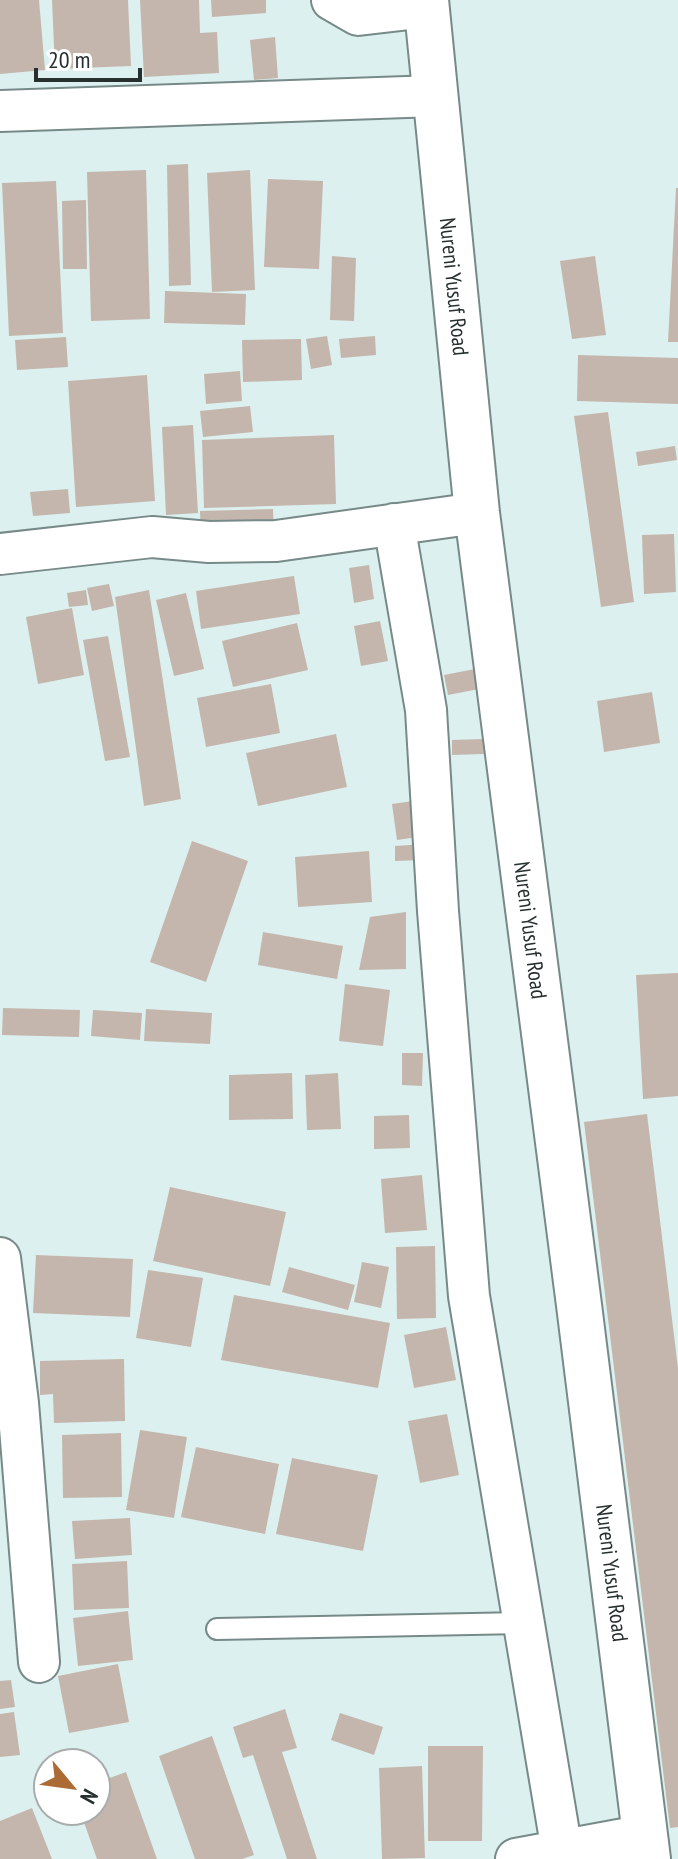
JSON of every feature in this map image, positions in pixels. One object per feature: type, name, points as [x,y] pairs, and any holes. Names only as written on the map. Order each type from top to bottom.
[{"type":"street","points":[[332,0],[358,15],[427,4]]},
{"type":"street","name":"Nureni Yusuf Road","points":[[427,4],[477,513],[647,1847]]},
{"type":"street","points":[[0,111],[436,96]]},
{"type":"street","points":[[0,554],[152,537],[209,542],[276,541],[477,513]]},
{"type":"street","points":[[394,524],[426,710],[438,911],[469,1296],[562,1851]]},
{"type":"street","points":[[0,1258],[18,1403],[39,1662]]},
{"type":"street","points":[[516,1859],[562,1851],[647,1847]]},
{"type":"lane","points":[[217,1629],[524,1623]]},
{"type":"building","points":[[0,0],[39,0],[45,70],[0,74]]},
{"type":"building","points":[[52,0],[128,0],[131,66],[55,69]]},
{"type":"building","points":[[140,0],[199,0],[200,33],[217,32],[219,73],[144,77]]},
{"type":"building","points":[[211,0],[266,0],[266,13],[212,17]]},
{"type":"building","points":[[275,37],[278,78],[254,80],[250,40]]},
{"type":"building","points":[[188,164],[191,285],[169,286],[167,165]]},
{"type":"building","points":[[146,170],[150,319],[91,321],[87,172]]},
{"type":"building","points":[[250,170],[255,290],[212,292],[207,173]]},
{"type":"building","points":[[268,179],[323,181],[319,269],[264,267]]},
{"type":"building","points":[[56,181],[63,333],[9,336],[2,183]]},
{"type":"building","points":[[676,188],[678,342],[668,342]]},
{"type":"building","points":[[86,200],[87,269],[63,269],[62,201]]},
{"type":"building","points":[[332,256],[356,258],[354,321],[330,320]]},
{"type":"building","points":[[595,256],[606,335],[572,339],[560,261]]},
{"type":"building","points":[[165,291],[246,294],[245,325],[164,323]]},
{"type":"building","points":[[327,336],[332,365],[311,369],[306,339]]},
{"type":"building","points":[[375,336],[376,355],[341,358],[339,339]]},
{"type":"building","points":[[66,337],[68,367],[17,370],[15,340]]},
{"type":"building","points":[[301,339],[302,380],[243,382],[242,340]]},
{"type":"building","points":[[578,355],[678,358],[678,404],[577,401]]},
{"type":"building","points":[[240,371],[242,401],[206,404],[204,374]]},
{"type":"building","points":[[147,375],[155,501],[76,507],[68,381]]},
{"type":"building","points":[[250,406],[253,432],[203,437],[200,411]]},
{"type":"building","points":[[608,412],[634,602],[601,607],[574,416]]},
{"type":"building","points":[[193,425],[198,513],[166,515],[162,427]]},
{"type":"building","points":[[334,435],[336,504],[204,508],[202,440]]},
{"type":"building","points":[[675,446],[677,460],[638,466],[636,452]]},
{"type":"building","points":[[68,489],[70,513],[33,516],[30,492]]},
{"type":"building","points":[[273,509],[274,535],[201,536],[200,511]]},
{"type":"building","points":[[674,534],[676,592],[644,594],[642,535]]},
{"type":"building","points":[[369,565],[374,599],[354,603],[349,568]]},
{"type":"building","points":[[294,576],[300,614],[201,629],[196,591]]},
{"type":"building","points":[[109,584],[114,606],[92,611],[87,588]]},
{"type":"building","points":[[86,590],[88,605],[69,607],[67,593]]},
{"type":"building","points":[[149,590],[181,799],[144,806],[115,597]]},
{"type":"building","points":[[186,593],[204,669],[174,676],[156,600]]},
{"type":"building","points":[[72,608],[84,675],[38,684],[26,617]]},
{"type":"building","points":[[380,621],[388,661],[361,666],[354,626]]},
{"type":"building","points":[[297,623],[308,670],[233,687],[222,641]]},
{"type":"building","points":[[108,636],[130,757],[105,761],[83,640]]},
{"type":"building","points":[[475,669],[479,689],[448,695],[444,675]]},
{"type":"building","points":[[271,684],[280,733],[206,747],[197,698]]},
{"type":"building","points":[[652,692],[660,743],[604,752],[597,701]]},
{"type":"building","points":[[336,734],[347,787],[258,806],[246,753]]},
{"type":"building","points":[[483,739],[484,754],[452,755],[452,740]]},
{"type":"building","points":[[420,800],[425,836],[397,840],[392,804]]},
{"type":"building","points":[[192,841],[248,861],[206,982],[150,962]]},
{"type":"building","points":[[425,844],[426,860],[395,861],[395,846]]},
{"type":"building","points":[[369,851],[372,902],[298,907],[295,857]]},
{"type":"building","points":[[406,912],[406,969],[359,970],[370,917]]},
{"type":"building","points":[[263,932],[343,946],[337,979],[258,965]]},
{"type":"building","points":[[678,973],[678,1096],[643,1099],[636,975]]},
{"type":"building","points":[[345,984],[390,990],[383,1046],[339,1041]]},
{"type":"building","points":[[3,1008],[80,1010],[79,1037],[2,1035]]},
{"type":"building","points":[[146,1009],[212,1013],[210,1044],[144,1041]]},
{"type":"building","points":[[93,1010],[142,1013],[140,1040],[91,1036]]},
{"type":"building","points":[[402,1053],[423,1053],[422,1086],[402,1085]]},
{"type":"building","points":[[292,1073],[293,1119],[229,1120],[229,1075]]},
{"type":"building","points":[[338,1073],[341,1129],[307,1130],[305,1075]]},
{"type":"building","points":[[647,1114],[678,1368],[678,1827],[670,1828],[584,1122]]},
{"type":"building","points":[[409,1115],[410,1148],[374,1149],[374,1116]]},
{"type":"building","points":[[422,1175],[427,1230],[385,1233],[381,1179]]},
{"type":"building","points":[[170,1187],[286,1212],[270,1286],[153,1261]]},
{"type":"building","points":[[435,1246],[436,1318],[397,1319],[396,1247]]},
{"type":"building","points":[[36,1255],[133,1259],[130,1317],[33,1313]]},
{"type":"building","points":[[362,1262],[389,1267],[381,1308],[354,1302]]},
{"type":"building","points":[[289,1267],[355,1285],[348,1310],[282,1292]]},
{"type":"building","points":[[148,1270],[203,1278],[191,1347],[136,1338]]},
{"type":"building","points":[[234,1295],[390,1323],[378,1388],[221,1360]]},
{"type":"building","points":[[446,1327],[456,1380],[414,1388],[404,1335]]},
{"type":"building","points":[[124,1359],[125,1421],[54,1423],[53,1394],[40,1395],[40,1361]]},
{"type":"building","points":[[447,1414],[459,1475],[420,1483],[408,1421]]},
{"type":"building","points":[[140,1430],[187,1437],[174,1518],[126,1510]]},
{"type":"building","points":[[121,1433],[122,1497],[63,1498],[62,1435]]},
{"type":"building","points":[[196,1447],[279,1464],[265,1534],[181,1517]]},
{"type":"building","points":[[292,1458],[378,1475],[363,1551],[276,1534]]},
{"type":"building","points":[[130,1518],[132,1555],[75,1559],[72,1521]]},
{"type":"building","points":[[127,1561],[129,1608],[74,1610],[72,1564]]},
{"type":"building","points":[[128,1611],[133,1660],[78,1666],[73,1618]]},
{"type":"building","points":[[118,1664],[129,1722],[69,1733],[58,1676]]},
{"type":"building","points":[[11,1680],[15,1707],[0,1709],[0,1681]]},
{"type":"building","points":[[285,1709],[297,1748],[282,1752],[317,1859],[287,1859],[253,1755],[243,1758],[233,1727]]},
{"type":"building","points":[[14,1712],[20,1755],[0,1757],[0,1714]]},
{"type":"building","points":[[340,1713],[383,1727],[374,1755],[331,1740]]},
{"type":"building","points":[[212,1736],[254,1855],[242,1859],[195,1859],[159,1756]]},
{"type":"building","points":[[428,1746],[483,1746],[482,1841],[428,1841]]},
{"type":"building","points":[[422,1766],[425,1858],[382,1859],[379,1768]]},
{"type":"building","points":[[126,1772],[157,1859],[97,1859],[86,1827],[112,1827],[112,1777]]},
{"type":"building","points":[[32,1808],[32,1827],[39,1827],[52,1859],[0,1859],[0,1821]]}]
